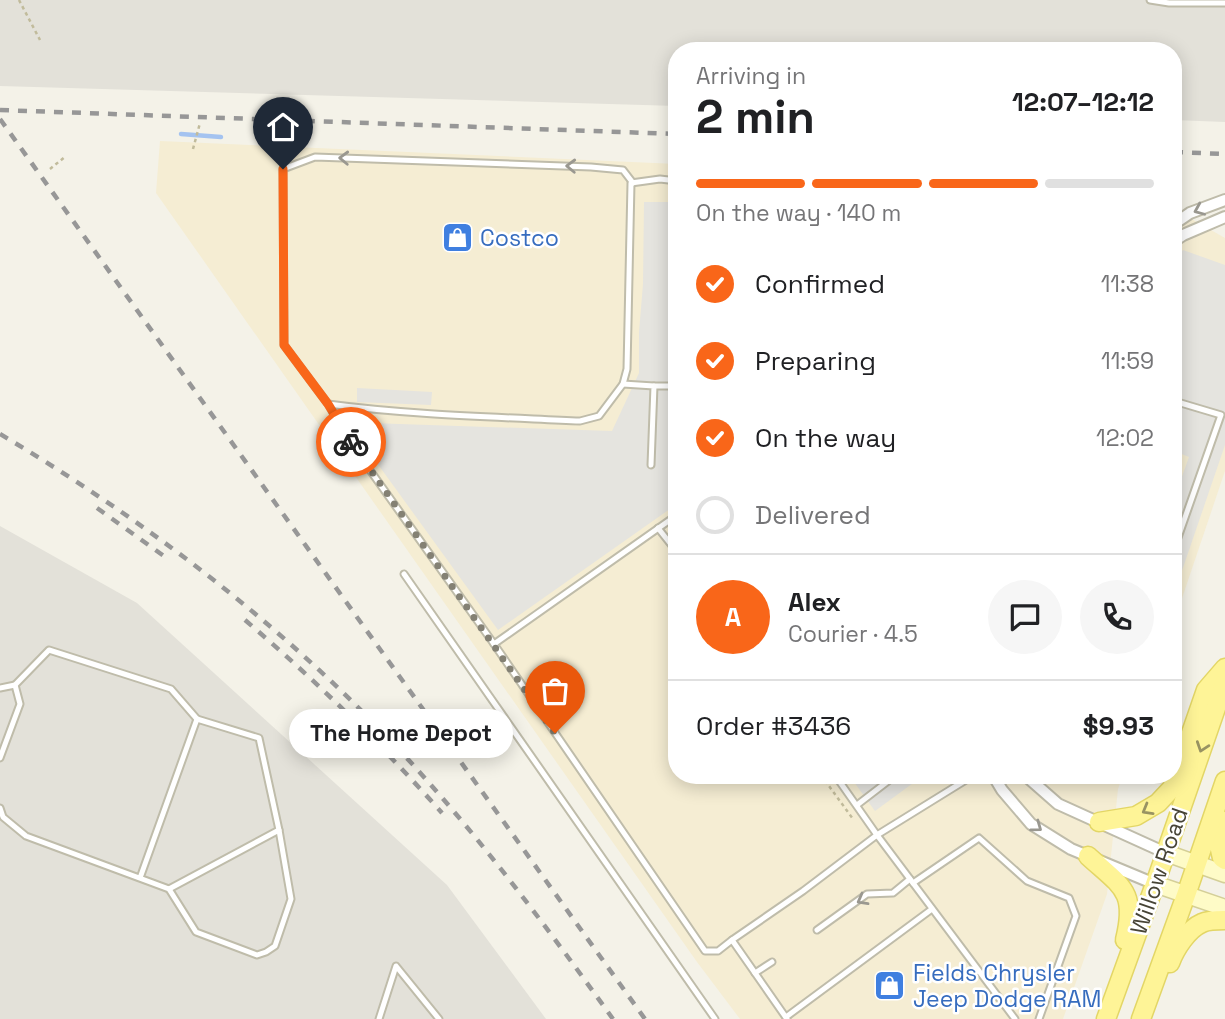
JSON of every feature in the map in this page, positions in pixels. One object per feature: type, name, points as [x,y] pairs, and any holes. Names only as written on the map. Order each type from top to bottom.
[{"type":"main road","points":[[1182,759],[1206,690],[1225,668]]},
{"type":"main road","name":"Willow Road","points":[[1106,1019],[1225,682]]},
{"type":"main road","points":[[1099,822],[1136,816],[1157,803],[1173,784]]},
{"type":"main road","points":[[1224,784],[1217,833],[1222,858],[1225,860]]},
{"type":"main road","name":"Willow Road","points":[[1141,1019],[1224,784]]},
{"type":"main road","points":[[1166,853],[1225,874]]},
{"type":"main road","points":[[1088,856],[1124,889],[1130,904],[1129,922],[1116,974],[1100,1019]]},
{"type":"main road","points":[[1155,884],[1225,908]]},
{"type":"main road","points":[[1150,1019],[1174,954],[1191,931],[1203,922],[1225,920]]},
{"type":"street","points":[[1182,218],[1190,212],[1225,200]]},
{"type":"street","points":[[1182,236],[1225,217]]},
{"type":"street","points":[[998,784],[1031,824],[1071,849],[1155,884]]},
{"type":"street","points":[[1035,784],[1058,804],[1166,853]]},
{"type":"lane","points":[[1150,0],[1169,3],[1225,3]]},
{"type":"lane","points":[[633,183],[623,170],[591,167],[315,157],[283,169],[284,345],[328,404],[352,445],[494,644],[705,951],[718,951],[877,835],[959,784]]},
{"type":"lane","points":[[633,183],[668,180]]},
{"type":"lane","points":[[328,404],[441,415],[580,421],[599,416],[623,384],[627,369],[633,183]]},
{"type":"lane","points":[[623,384],[668,386]]},
{"type":"lane","points":[[651,465],[654,386]]},
{"type":"lane","points":[[1182,403],[1221,415],[1182,526]]},
{"type":"lane","points":[[494,644],[668,522]]},
{"type":"lane","points":[[659,528],[668,540]]},
{"type":"lane","points":[[404,574],[715,1019]]},
{"type":"lane","points":[[0,688],[15,685],[48,650],[171,689],[197,719],[259,738],[279,830],[290,899],[275,946],[266,953],[257,955],[196,932],[169,889],[26,836],[3,817],[0,808]]},
{"type":"lane","points":[[0,758],[20,704],[15,685]]},
{"type":"lane","points":[[140,878],[197,719]]},
{"type":"lane","points":[[841,784],[1014,1019]]},
{"type":"lane","points":[[856,806],[884,784]]},
{"type":"lane","points":[[169,889],[279,830]]},
{"type":"lane","points":[[817,930],[867,894],[893,893],[979,838],[1027,881],[1069,898],[1076,916],[1039,1019]]},
{"type":"lane","points":[[732,940],[786,1018],[932,909]]},
{"type":"lane","points":[[755,973],[772,962]]},
{"type":"lane","points":[[379,1019],[396,966],[439,1019]]},
{"type":"path","points":[[19,0],[40,40]]},
{"type":"path","points":[[193,149],[200,123]]},
{"type":"path","points":[[50,169],[66,156]]},
{"type":"path","points":[[828,784],[853,819]]},
{"type":"shaded area","points":[[0,0],[1225,0],[1225,122],[1182,120],[1182,42],[668,42],[668,106],[0,86]]},
{"type":"shaded area","points":[[160,141],[668,164],[668,784],[1120,784],[1107,894],[1063,1019],[740,1019],[697,962],[156,193]]},
{"type":"shaded area","points":[[644,202],[668,202],[668,510],[498,630],[369,452],[370,423],[612,431],[639,373]]},
{"type":"shaded area","points":[[1182,214],[1225,238],[1225,471],[1182,598]]},
{"type":"shaded area","points":[[1182,251],[1225,265],[1225,445],[1182,571],[1182,477],[1189,457],[1182,454]]},
{"type":"shaded area","points":[[357,388],[432,392],[431,405],[357,402]]},
{"type":"shaded area","points":[[0,526],[137,603],[447,885],[546,1019],[0,1019]]},
{"type":"shaded area","points":[[856,784],[912,784],[875,811]]},
{"type":"waterway","points":[[181,134],[221,137]]},
{"type":"railway","points":[[0,110],[668,134]]},
{"type":"railway","points":[[0,119],[645,1019]]},
{"type":"railway","points":[[1182,152],[1225,154]]},
{"type":"railway","points":[[0,434],[156,537],[206,574],[302,654],[391,741],[479,842],[613,1019]]},
{"type":"railway","points":[[97,508],[168,559]]},
{"type":"railway","points":[[245,620],[347,713],[442,813]]},
{"type":"way so far","points":[[351,442],[555,733]]},
{"type":"place","name":"Costco","points":[[457,238]]},
{"type":"place","name":"The Home Depot","points":[[555,733]]},
{"type":"place","name":"Fields Chrysler Jeep Dodge RAM","points":[[890,986]]},
{"type":"route","points":[[283,169],[284,345],[328,404],[351,442]]}]
